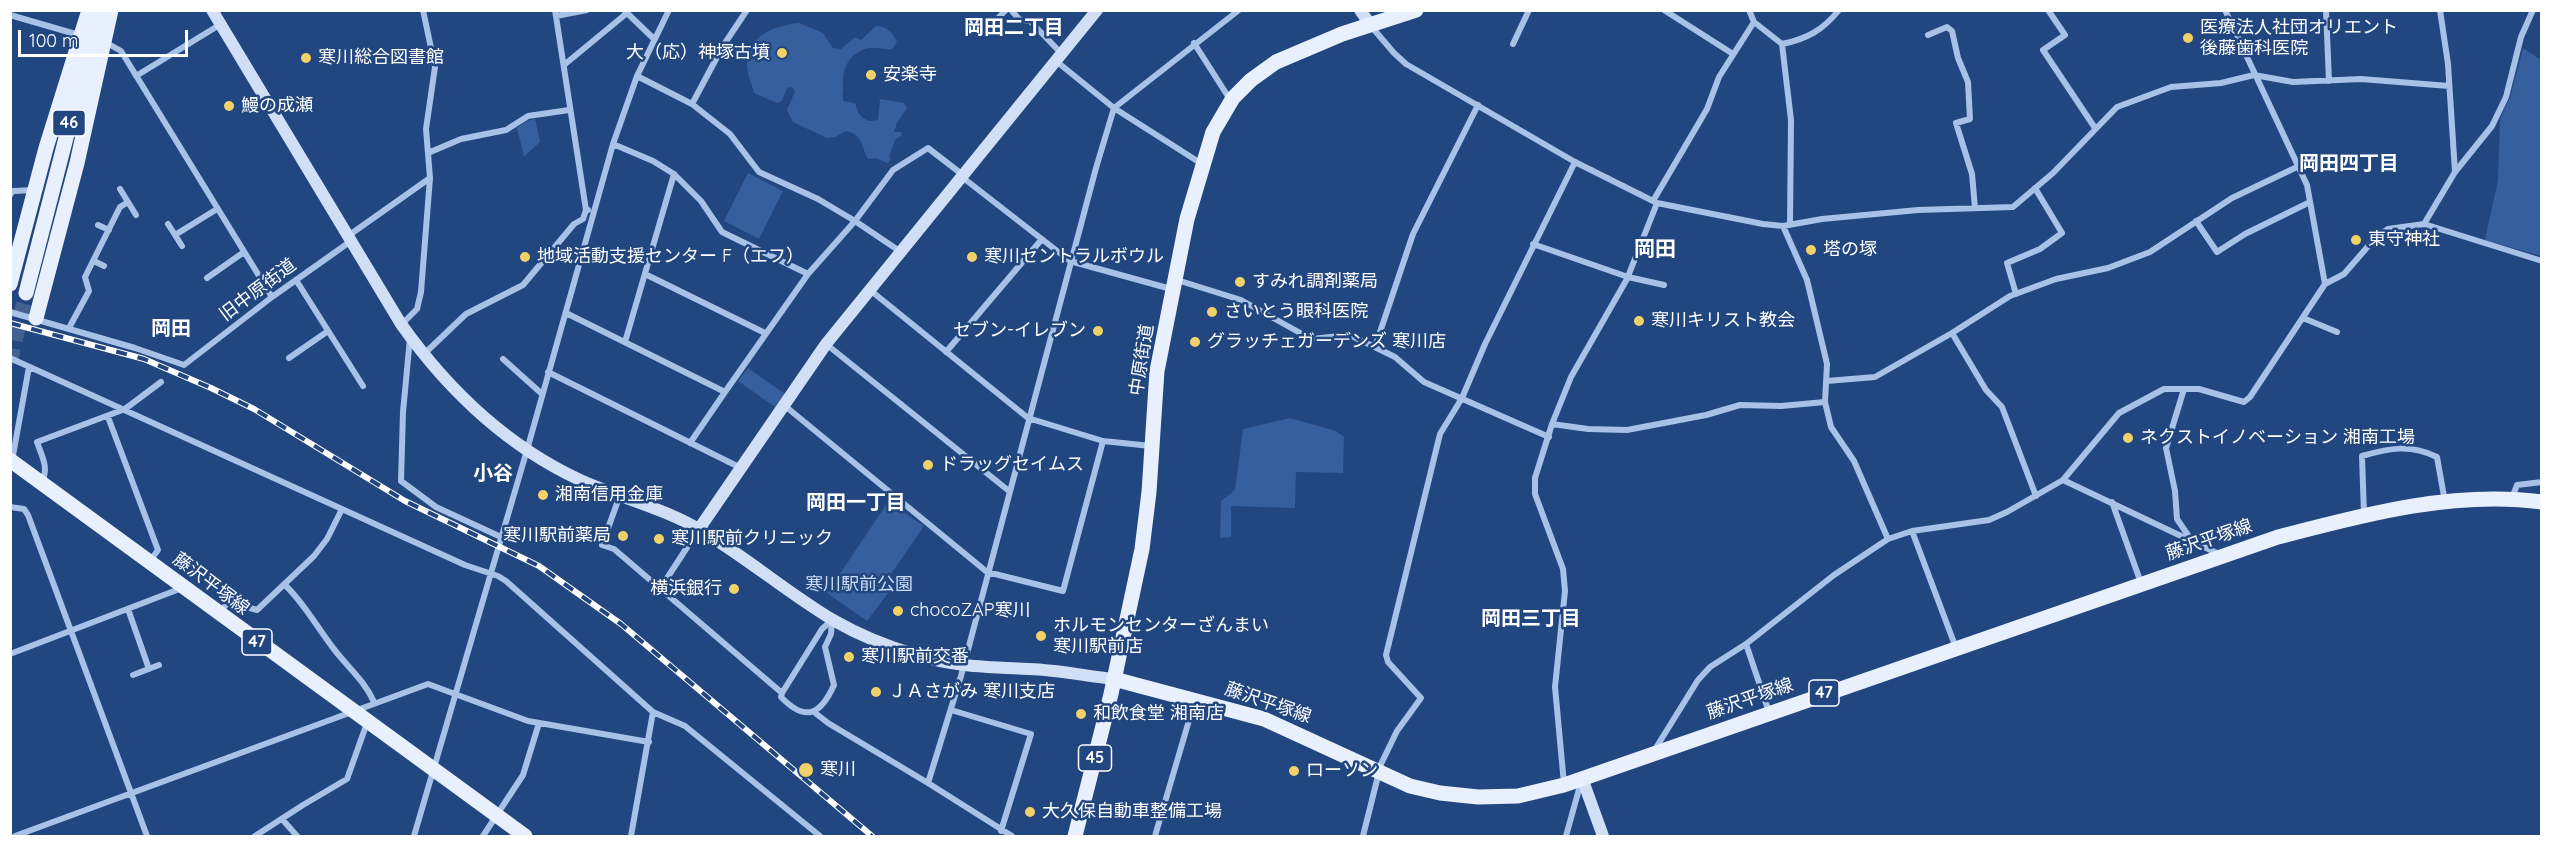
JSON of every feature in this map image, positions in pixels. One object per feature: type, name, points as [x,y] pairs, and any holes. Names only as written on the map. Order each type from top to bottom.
[{"type":"main road","points":[[10,284],[34,190],[89,10]]},
{"type":"main road","name":"46","points":[[26,293],[99,10]]},
{"type":"main road","points":[[36,318],[78,163],[111,10]]},
{"type":"main road","name":"中原街道","points":[[1075,837],[1114,679],[1142,549],[1149,492],[1157,371],[1176,285],[1187,219],[1213,132],[1231,101],[1251,80],[1276,62],[1370,24],[1416,10]]},
{"type":"main road","name":"藤沢平塚線","points":[[11,464],[42,483],[217,614],[499,819]]},
{"type":"main road","name":"藤沢平塚線","points":[[1114,679],[1264,719],[1410,786],[1440,793],[1478,797],[1518,796],[1564,785],[2278,537],[2364,516],[2445,503],[2476,499],[2541,502]]},
{"type":"main road","name":"47","points":[[499,819],[525,837]]},
{"type":"street","points":[[212,10],[410,337],[460,396],[527,450],[582,481],[699,529],[832,620],[877,642],[918,656],[963,666],[1063,672],[1114,679]]},
{"type":"street","points":[[401,324],[417,309],[421,292],[430,178],[426,129],[435,68],[423,10]]},
{"type":"street","points":[[423,355],[466,314],[523,285],[574,224],[583,219],[586,210],[556,13],[587,10]]},
{"type":"street","points":[[414,837],[613,144],[637,76],[669,10]]},
{"type":"street","points":[[692,104],[723,46],[747,10]]},
{"type":"street","points":[[998,18],[1006,10]]},
{"type":"street","points":[[1011,10],[1020,20],[1030,21],[1058,56],[1114,108],[1202,164]]},
{"type":"street","points":[[660,589],[826,344],[1097,10]]},
{"type":"street","points":[[928,783],[951,710],[1070,261],[1114,108],[1239,10]]},
{"type":"street","points":[[1360,10],[1394,53],[1407,64],[1575,162],[1655,202],[1763,224],[1786,225],[1918,210],[2013,207],[2053,173],[2117,107],[2171,87],[2221,83],[2254,75],[2294,82],[2361,79],[2449,86]]},
{"type":"street","points":[[1513,44],[1529,10]]},
{"type":"street","points":[[1664,10],[1732,54]]},
{"type":"street","points":[[1749,10],[1754,22],[1782,44],[1791,120],[1786,225],[1807,280],[1827,364],[1825,402],[1831,427],[1854,461],[1888,539]]},
{"type":"street","points":[[1782,44],[1816,33],[1839,10]]},
{"type":"street","points":[[2048,10],[2065,35],[2043,50],[2095,128]]},
{"type":"street","points":[[2225,10],[2307,185],[2325,284]]},
{"type":"street","points":[[2326,10],[2329,81]]},
{"type":"street","points":[[2440,10],[2449,86],[2455,172]]},
{"type":"street","points":[[2424,224],[2455,172],[2492,126],[2506,97],[2521,37],[2533,10]]},
{"type":"street","points":[[564,65],[626,12],[654,39]]},
{"type":"street","points":[[10,15],[80,35]]},
{"type":"street","points":[[1030,21],[1036,15]]},
{"type":"street","points":[[1564,785],[1555,687],[1564,606],[1563,569],[1535,495],[1535,478],[1552,424],[1571,377],[1628,277],[1655,202],[1698,125],[1719,77],[1754,22]]},
{"type":"street","points":[[136,76],[221,24]]},
{"type":"street","points":[[1928,35],[1947,27],[1952,31],[1958,58],[1968,82],[1970,119],[1956,123],[1972,174],[1975,208]]},
{"type":"street","points":[[105,42],[121,51],[272,297]]},
{"type":"street","points":[[1194,43],[1231,101]]},
{"type":"street","points":[[637,76],[692,104],[730,134],[759,172],[818,199],[901,252]]},
{"type":"street","points":[[1375,347],[1413,234],[1478,105]]},
{"type":"street","points":[[428,153],[461,139],[506,130],[528,116],[570,110]]},
{"type":"street","points":[[613,144],[653,161],[674,174],[701,201],[722,232],[808,274]]},
{"type":"street","points":[[690,442],[808,274],[855,221],[893,170],[928,148],[1070,261],[1241,300],[1311,339],[1350,335],[1395,357],[1424,382],[1549,437]]},
{"type":"street","points":[[1363,837],[1381,764],[1397,731],[1421,698],[1388,662],[1386,655],[1440,434],[1462,398],[1533,244],[1575,162]]},
{"type":"street","points":[[1827,381],[1875,377],[2016,294],[2056,279],[2108,268],[2150,252],[2232,198],[2297,167]]},
{"type":"street","points":[[625,342],[674,174]]},
{"type":"street","name":"旧中原街道","points":[[69,328],[184,365],[430,178]]},
{"type":"street","points":[[2016,294],[2007,263],[2040,249],[2062,233],[2035,188]]},
{"type":"street","points":[[120,189],[136,215]]},
{"type":"street","points":[[10,195],[13,191],[34,190]]},
{"type":"street","points":[[10,312],[69,328],[89,291],[85,277],[120,207],[128,202]]},
{"type":"street","points":[[2196,221],[2217,252],[2245,234],[2310,202]]},
{"type":"street","points":[[175,235],[217,209]]},
{"type":"street","points":[[586,210],[594,212]]},
{"type":"street","points":[[168,224],[182,246]]},
{"type":"street","points":[[1652,754],[1658,740],[1675,719],[1698,680],[1717,662],[1746,644],[1834,575],[1888,539],[1912,531],[1993,519],[2036,496],[2063,480],[2119,413],[2164,389],[2199,389],[2244,402],[2250,397],[2325,284],[2344,274],[2377,236],[2388,229],[2424,224],[2541,261]]},
{"type":"street","points":[[98,225],[109,230]]},
{"type":"street","points":[[946,352],[1042,239]]},
{"type":"street","points":[[1533,244],[1628,277],[1664,285]]},
{"type":"street","points":[[207,278],[244,252]]},
{"type":"street","points":[[94,261],[104,266]]},
{"type":"street","points":[[645,274],[765,333]]},
{"type":"street","points":[[296,280],[363,386]]},
{"type":"street","points":[[870,290],[1028,418],[1102,441],[1151,446]]},
{"type":"street","points":[[566,313],[725,392]]},
{"type":"street","points":[[2302,318],[2337,332]]},
{"type":"street","points":[[289,358],[328,331]]},
{"type":"street","points":[[1952,333],[1986,390],[2002,407],[2036,496]]},
{"type":"street","points":[[410,337],[403,412],[401,481],[436,507],[501,537]]},
{"type":"street","points":[[826,344],[1009,491]]},
{"type":"street","points":[[10,358],[465,565],[506,581],[653,712],[685,726],[820,837]]},
{"type":"street","points":[[503,359],[542,394]]},
{"type":"street","points":[[11,464],[29,367]]},
{"type":"street","points":[[548,372],[741,468]]},
{"type":"street","points":[[42,483],[46,466],[37,442],[125,409],[161,382]]},
{"type":"street","points":[[2184,389],[2166,448],[2175,490],[2177,519],[2192,541]]},
{"type":"street","points":[[1552,424],[1588,429],[1627,430],[1706,415],[1740,405],[1781,406],[1825,402]]},
{"type":"street","points":[[785,406],[987,572],[1063,591],[1102,441]]},
{"type":"street","points":[[108,417],[158,550],[149,561]]},
{"type":"street","points":[[2364,516],[2362,456],[2388,448],[2406,447],[2422,450],[2437,457],[2445,503]]},
{"type":"street","points":[[2063,480],[2222,555]]},
{"type":"street","points":[[2512,499],[2517,486],[2541,482]]},
{"type":"street","points":[[620,495],[602,545],[614,549],[782,693]]},
{"type":"street","points":[[2112,502],[2141,584]]},
{"type":"street","points":[[10,507],[24,509],[28,515],[147,837]]},
{"type":"street","points":[[217,614],[229,602],[257,610],[285,585],[327,539],[342,509]]},
{"type":"street","points":[[1912,531],[1956,648]]},
{"type":"street","points":[[285,585],[298,598],[338,653],[358,675],[374,702]]},
{"type":"street","points":[[10,654],[182,587]]},
{"type":"street","points":[[128,609],[149,669]]},
{"type":"street","points":[[832,620],[822,629],[782,693],[781,697],[784,701],[798,709],[814,712],[828,723],[1012,837]]},
{"type":"street","points":[[814,712],[824,703],[834,685],[825,647],[831,634],[832,620]]},
{"type":"street","points":[[1746,644],[1769,712]]},
{"type":"street","points":[[133,675],[159,666]]},
{"type":"street","points":[[15,837],[374,702],[428,684],[528,722],[648,742]]},
{"type":"street","points":[[1155,837],[1195,700]]},
{"type":"street","points":[[951,710],[1031,734],[1001,831]]},
{"type":"street","points":[[631,837],[653,712]]},
{"type":"street","points":[[255,837],[347,779],[368,723]]},
{"type":"street","points":[[483,837],[499,819],[523,775],[539,723]]},
{"type":"street","points":[[1566,837],[1582,778]]},
{"type":"street","points":[[1582,778],[1603,837]]},
{"type":"street","points":[[282,819],[297,837]]},
{"type":"green space","points":[[799,23],[823,33],[833,48],[841,49],[855,37],[861,40],[876,26],[886,29],[894,36],[897,42],[892,49],[869,48],[851,58],[845,68],[843,80],[844,101],[855,103],[859,114],[869,121],[878,120],[880,99],[904,103],[907,108],[894,132],[901,132],[902,135],[895,140],[889,157],[891,160],[887,163],[876,158],[868,159],[859,138],[852,133],[846,131],[835,137],[827,138],[793,122],[787,110],[795,91],[792,87],[787,88],[782,101],[777,103],[754,93],[747,69],[751,47],[763,34],[771,30]]},
{"type":"green space","points":[[2523,48],[2541,60],[2541,256],[2485,240],[2498,180],[2500,119],[2510,98]]},
{"type":"green space","points":[[535,119],[540,142],[524,157],[517,128]]},
{"type":"green space","points":[[748,173],[783,191],[759,239],[724,221]]},
{"type":"green space","points":[[748,368],[785,394],[775,407],[738,381]]},
{"type":"green space","points":[[1290,418],[1336,431],[1344,437],[1343,473],[1296,472],[1295,508],[1231,506],[1231,537],[1220,538],[1221,501],[1235,490],[1243,429]]},
{"type":"green space","name":"寒川駅前公園","points":[[888,502],[924,526],[882,587],[889,592],[867,621],[827,593]]},
{"type":"tunnel","points":[[10,363],[26,293]]},
{"type":"railway","points":[[10,323],[144,359],[211,388],[254,409],[405,501],[539,566],[621,624],[872,836]]},
{"type":"place","name":"医療法人社団オリエント 後藤歯科医院","points":[[2188,38]]},
{"type":"place","name":"大（応）神塚古墳","points":[[782,53]]},
{"type":"place","name":"寒川総合図書館","points":[[306,58]]},
{"type":"place","name":"安楽寺","points":[[871,75]]},
{"type":"place","name":"鰻の成瀬","points":[[229,106]]},
{"type":"place","name":"東守神社","points":[[2356,240]]},
{"type":"place","name":"塔の塚","points":[[1811,250]]},
{"type":"place","name":"地域活動支援センター F（エフ）","points":[[525,257]]},
{"type":"place","name":"寒川セントラルボウル","points":[[972,257]]},
{"type":"place","name":"すみれ調剤薬局","points":[[1240,282]]},
{"type":"place","name":"さいとう眼科医院","points":[[1212,312]]},
{"type":"place","name":"寒川キリスト教会","points":[[1639,321]]},
{"type":"place","name":"セブン-イレブン","points":[[1098,331]]},
{"type":"place","name":"グラッチェガーデンズ 寒川店","points":[[1195,342]]},
{"type":"place","name":"ネクストイノベーション 湘南工場","points":[[2128,438]]},
{"type":"place","name":"ドラッグセイムス","points":[[928,465]]},
{"type":"place","name":"湘南信用金庫","points":[[543,495]]},
{"type":"place","name":"寒川駅前薬局","points":[[623,536]]},
{"type":"place","name":"寒川駅前クリニック","points":[[659,539]]},
{"type":"place","name":"横浜銀行","points":[[734,589]]},
{"type":"place","name":"chocoZAP寒川","points":[[898,611]]},
{"type":"place","name":"ホルモンセンターざんまい 寒川駅前店","points":[[1041,636]]},
{"type":"place","name":"寒川駅前交番","points":[[849,657]]},
{"type":"place","name":"ＪＡさがみ 寒川支店","points":[[876,692]]},
{"type":"place","name":"和飲食堂 湘南店","points":[[1081,714]]},
{"type":"place","name":"寒川","points":[[806,770]]},
{"type":"place","name":"ローソン","points":[[1294,771]]},
{"type":"place","name":"大久保自動車整備工場","points":[[1030,812]]},
{"type":"district","name":"岡田二丁目","points":[[1014,28]]},
{"type":"district","name":"岡田四丁目","points":[[2349,164]]},
{"type":"district","name":"岡田","points":[[1655,250]]},
{"type":"district","name":"岡田","points":[[171,329]]},
{"type":"district","name":"小谷","points":[[493,474]]},
{"type":"district","name":"岡田一丁目","points":[[856,503]]},
{"type":"district","name":"岡田三丁目","points":[[1531,619]]}]
